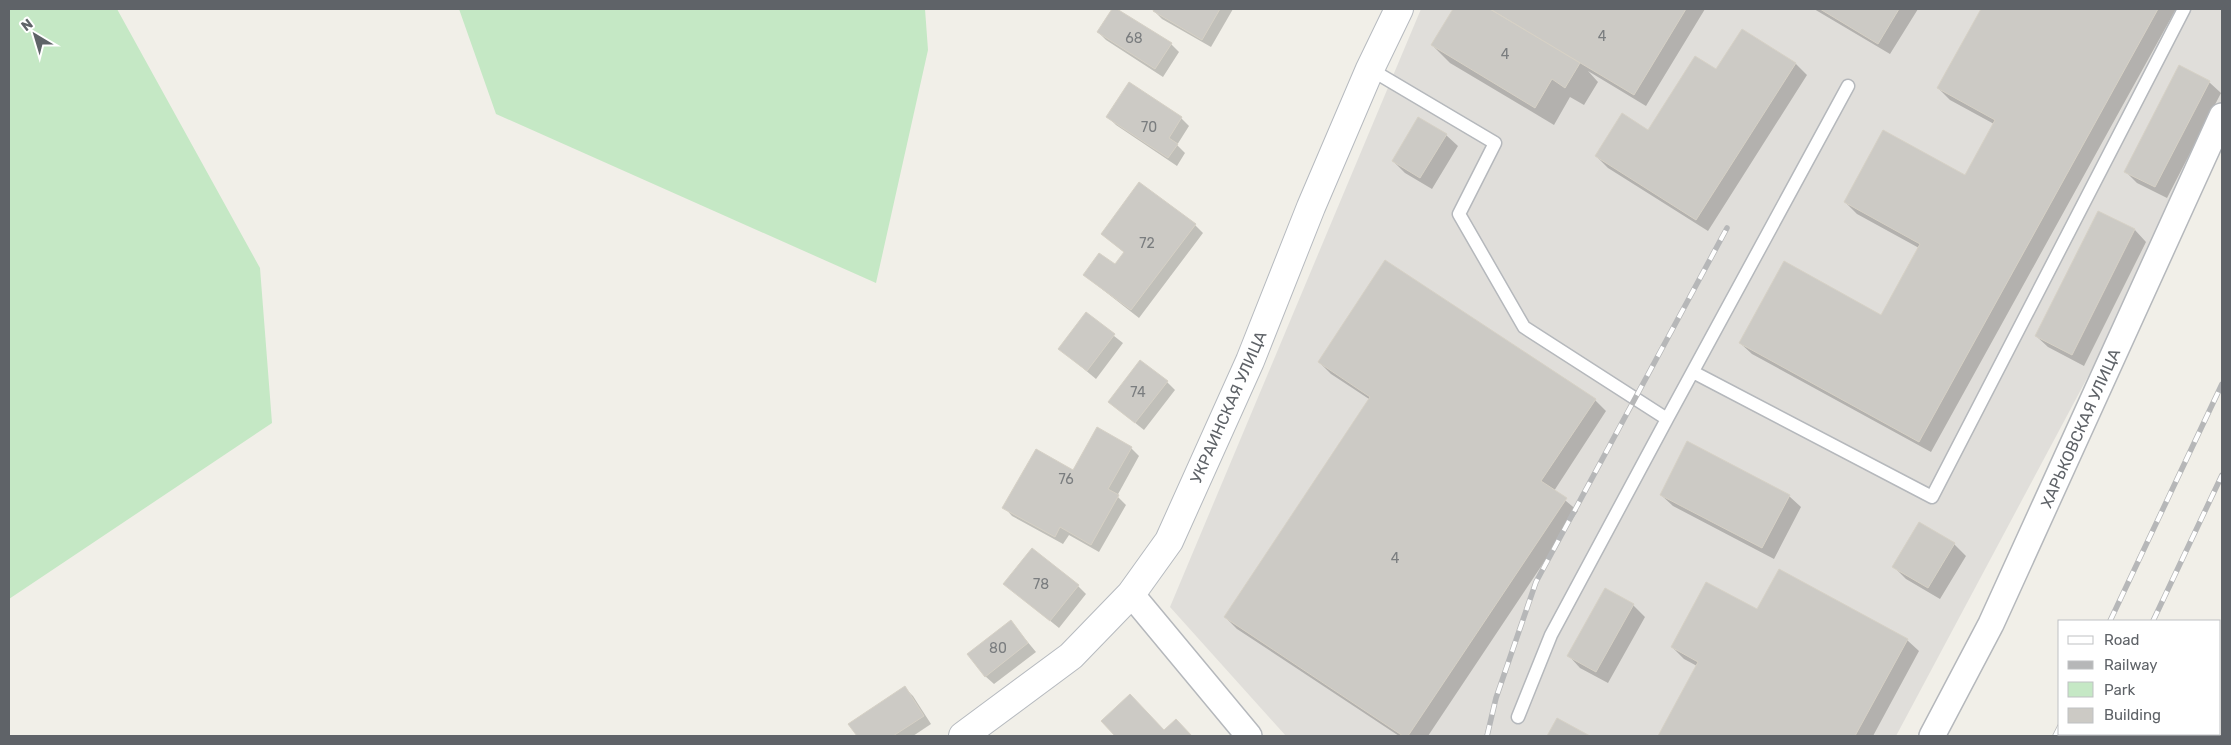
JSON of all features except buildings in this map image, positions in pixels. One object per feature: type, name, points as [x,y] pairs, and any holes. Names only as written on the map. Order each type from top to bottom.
[{"type":"street","name":"УКРАИНСКАЯ УЛИЦА","points":[[963,736],[1072,656],[1131,594],[1169,541],[1250,362],[1311,207],[1370,69],[1399,9]]},
{"type":"street","name":"ХАРЬКОВСКАЯ УЛИЦА","points":[[1932,736],[1991,624],[2222,116]]},
{"type":"street","points":[[1131,594],[1249,736]]},
{"type":"lane","points":[[1692,372],[1932,497],[2184,9]]},
{"type":"lane","points":[[1370,69],[1495,143],[1459,214],[1524,327],[1667,419]]},
{"type":"lane","points":[[1518,717],[1551,635],[1848,86]]},
{"type":"shaded area","points":[[1421,9],[2222,9],[2222,105],[2093,367],[1896,736],[1286,736],[1170,607]]},
{"type":"green space","points":[[9,9],[117,9],[260,268],[272,423],[9,599]]},
{"type":"green space","points":[[459,9],[925,9],[928,50],[876,283],[496,114]]},
{"type":"railway","points":[[1487,736],[1496,698],[1536,582],[1727,228]]},
{"type":"railway","points":[[2110,620],[2222,384]]},
{"type":"railway","points":[[2153,620],[2222,475]]},
{"type":"railway","points":[[2055,736],[2058,730]]}]
